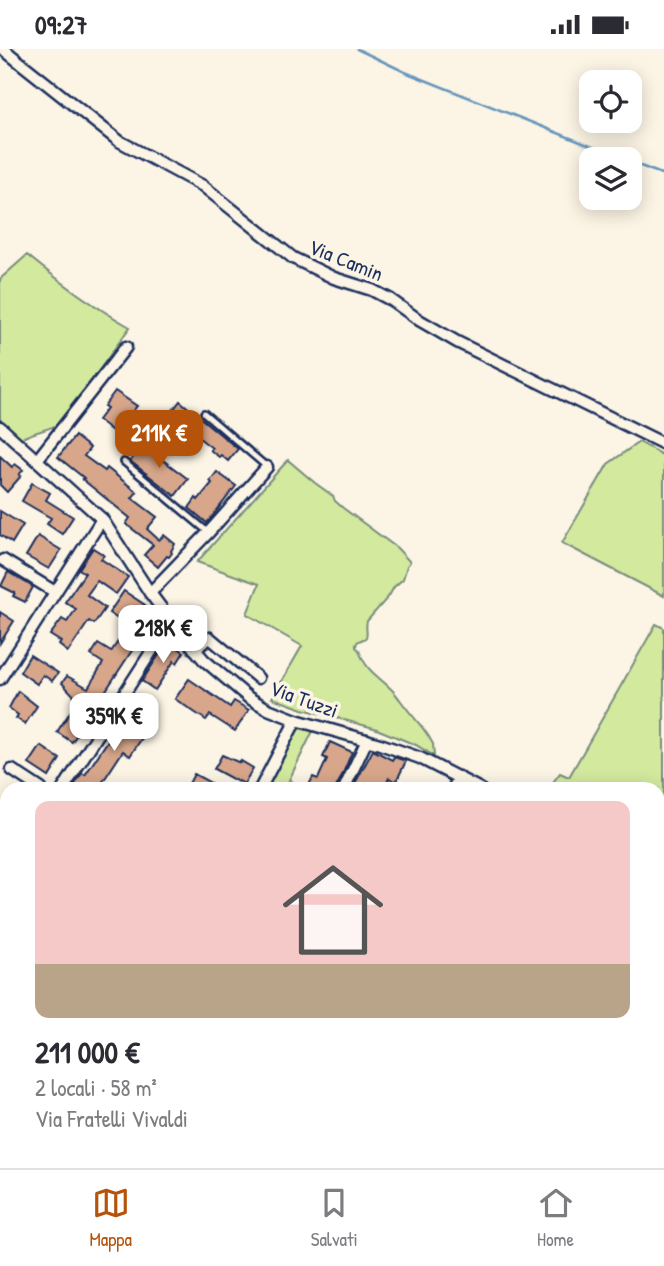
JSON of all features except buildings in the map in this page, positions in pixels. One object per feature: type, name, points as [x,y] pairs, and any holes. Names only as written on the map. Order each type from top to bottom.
[{"type":"street","name":"Via Camin","points":[[3,49],[119,141],[203,186],[293,258],[334,278],[382,295],[457,342],[664,444]]},
{"type":"street","points":[[37,460],[126,347]]},
{"type":"street","name":"Via Tuzzi","points":[[0,427],[102,519],[171,621],[204,660],[249,698],[296,720],[420,758],[468,782]]},
{"type":"street","points":[[150,593],[267,467]]},
{"type":"street","points":[[0,678],[102,519]]},
{"type":"street","points":[[3,560],[55,592]]},
{"type":"street","points":[[68,782],[171,621]]},
{"type":"street","points":[[194,649],[210,638],[258,678]]},
{"type":"street","points":[[264,782],[296,720]]},
{"type":"street","points":[[347,782],[367,740]]},
{"type":"street","points":[[12,770],[30,782]]},
{"type":"street","points":[[456,782],[459,777]]},
{"type":"lane","points":[[204,413],[267,467]]},
{"type":"lane","points":[[124,462],[209,532]]},
{"type":"green space","points":[[27,255],[77,293],[130,327],[62,422],[19,440],[0,423],[0,279]]},
{"type":"green space","points":[[639,442],[664,456],[664,596],[562,543],[608,464]]},
{"type":"green space","points":[[288,460],[333,496],[343,508],[397,548],[410,562],[403,579],[367,621],[366,638],[358,642],[356,647],[369,669],[394,692],[424,730],[433,744],[434,756],[416,745],[374,728],[272,698],[302,646],[247,614],[259,584],[197,562]]},
{"type":"green space","points":[[656,624],[664,628],[664,782],[553,782],[560,773],[569,777]]},
{"type":"green space","points":[[302,728],[313,731],[289,780],[293,782],[269,782],[296,730]]},
{"type":"waterway","points":[[357,49],[405,72],[593,147]]},
{"type":"waterway","points":[[642,167],[664,175]]}]
